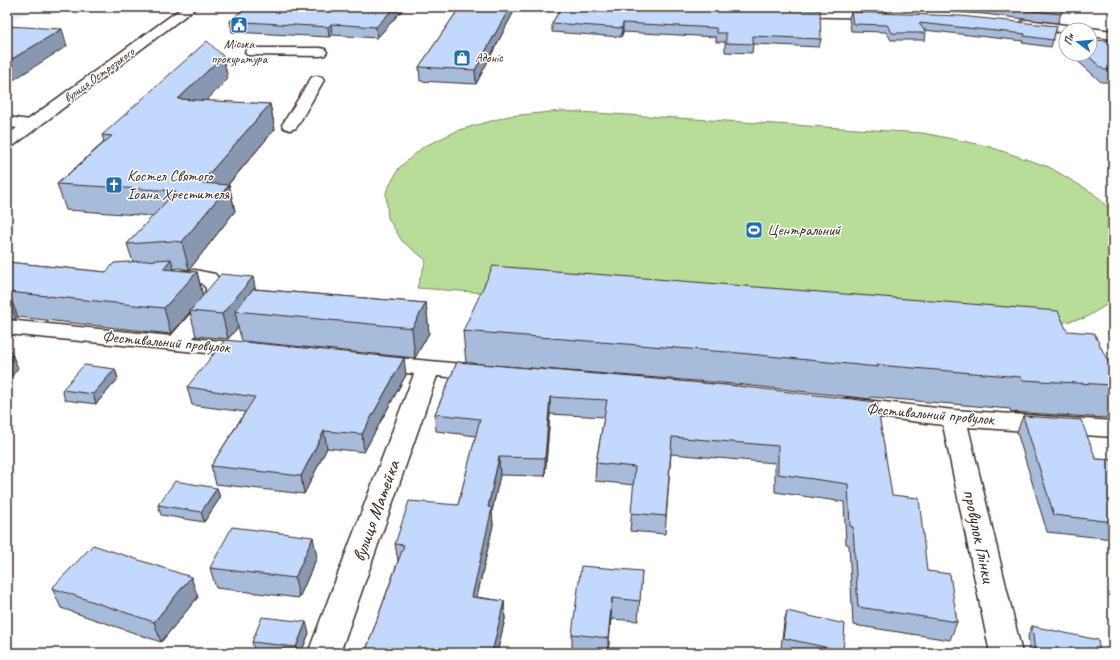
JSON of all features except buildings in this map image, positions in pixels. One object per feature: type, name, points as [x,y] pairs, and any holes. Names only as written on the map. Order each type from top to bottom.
[{"type":"street","name":"вулиця Острозького","points":[[7,143],[191,7]]},
{"type":"street","points":[[775,12],[894,14]]},
{"type":"street","points":[[1018,23],[1058,28]]},
{"type":"street","points":[[1098,33],[1113,35]]},
{"type":"street","points":[[252,52],[320,52]]},
{"type":"street","points":[[290,125],[317,80]]},
{"type":"street","points":[[7,122],[32,124]]},
{"type":"street","points":[[149,278],[195,276],[208,278],[216,288],[215,298],[177,343]]},
{"type":"street","name":"Фестивальний провулок","points":[[7,327],[271,353]]},
{"type":"street","points":[[357,361],[507,375]]},
{"type":"street","name":"вулиця Матейка","points":[[324,653],[428,368]]},
{"type":"street","name":"Фестивальний провулок","points":[[829,404],[954,418],[1113,429]]},
{"type":"street","name":"провулок Глінки","points":[[954,418],[1000,632],[1006,653]]},
{"type":"shaded area","points":[[7,7],[35,7],[7,24]]},
{"type":"green space","name":"Центральний","points":[[562,111],[923,133],[987,146],[1049,167],[1093,193],[1113,212],[1113,301],[1085,318],[1020,331],[417,288],[426,260],[402,241],[388,218],[386,192],[399,168],[423,147],[459,130],[509,116]]},
{"type":"place","name":"Міська прокуратура","points":[[239,25]]},
{"type":"place","name":"Адоніс","points":[[462,58]]},
{"type":"place","name":"Костел Святого Іоана Хрестителя","points":[[114,185]]},
{"type":"place","name":"Центральний","points":[[754,230]]}]
